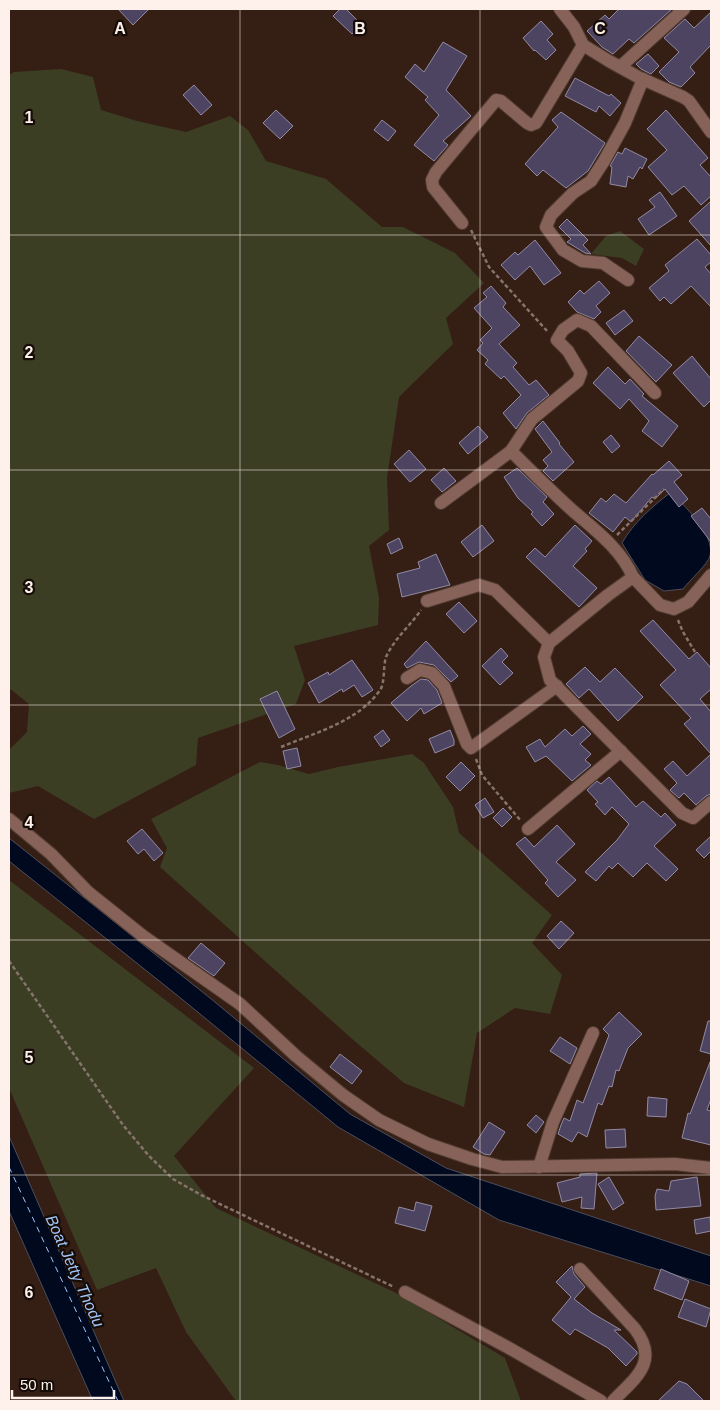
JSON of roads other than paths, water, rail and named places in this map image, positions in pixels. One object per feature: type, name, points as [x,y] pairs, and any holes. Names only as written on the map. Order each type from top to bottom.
[{"type":"street","points":[[560,9],[574,27],[583,45],[620,67],[689,101],[711,132]]},
{"type":"street","points":[[620,67],[684,9]]},
{"type":"street","points":[[462,223],[432,187],[432,180],[436,172],[496,100],[527,123],[531,125],[536,123],[583,45]]},
{"type":"street","points":[[628,280],[603,263],[582,261],[563,250],[546,227],[551,215],[572,193],[591,180],[604,161],[624,123],[643,79]]},
{"type":"street","points":[[442,503],[511,451],[532,419],[578,381],[581,373],[568,351],[557,340],[562,330],[577,320],[591,326],[655,393]]},
{"type":"street","points":[[511,451],[609,543],[628,566],[633,578],[660,606],[674,609],[688,602],[711,575]]},
{"type":"street","points":[[633,578],[608,595],[549,643],[544,657],[550,680],[682,813],[693,818],[711,802]]},
{"type":"street","points":[[427,601],[479,585],[495,590],[549,643]]},
{"type":"street","points":[[406,678],[420,670],[432,673],[444,686],[467,744],[471,748],[556,686]]},
{"type":"street","points":[[528,829],[621,751]]},
{"type":"street","points":[[9,819],[51,854],[88,892],[143,936],[240,1004],[342,1095],[379,1120],[428,1144],[502,1167],[675,1164],[711,1168]]},
{"type":"street","points":[[539,1167],[553,1122],[593,1033]]},
{"type":"street","points":[[580,1269],[635,1330],[643,1340],[646,1350],[645,1360],[641,1369],[613,1401]]},
{"type":"street","points":[[405,1292],[509,1348],[601,1401]]},
{"type":"water","points":[[671,492],[704,530],[708,539],[710,556],[683,589],[664,591],[645,580],[622,543],[650,509]]},
{"type":"water","points":[[9,838],[210,998],[350,1114],[446,1168],[711,1256],[711,1286],[499,1220],[338,1127],[9,861]]},
{"type":"water","points":[[9,1136],[124,1401],[93,1401],[9,1211]]},
{"type":"water label","name":"Boat Jetty Thodu","points":[[75,1271]]}]
